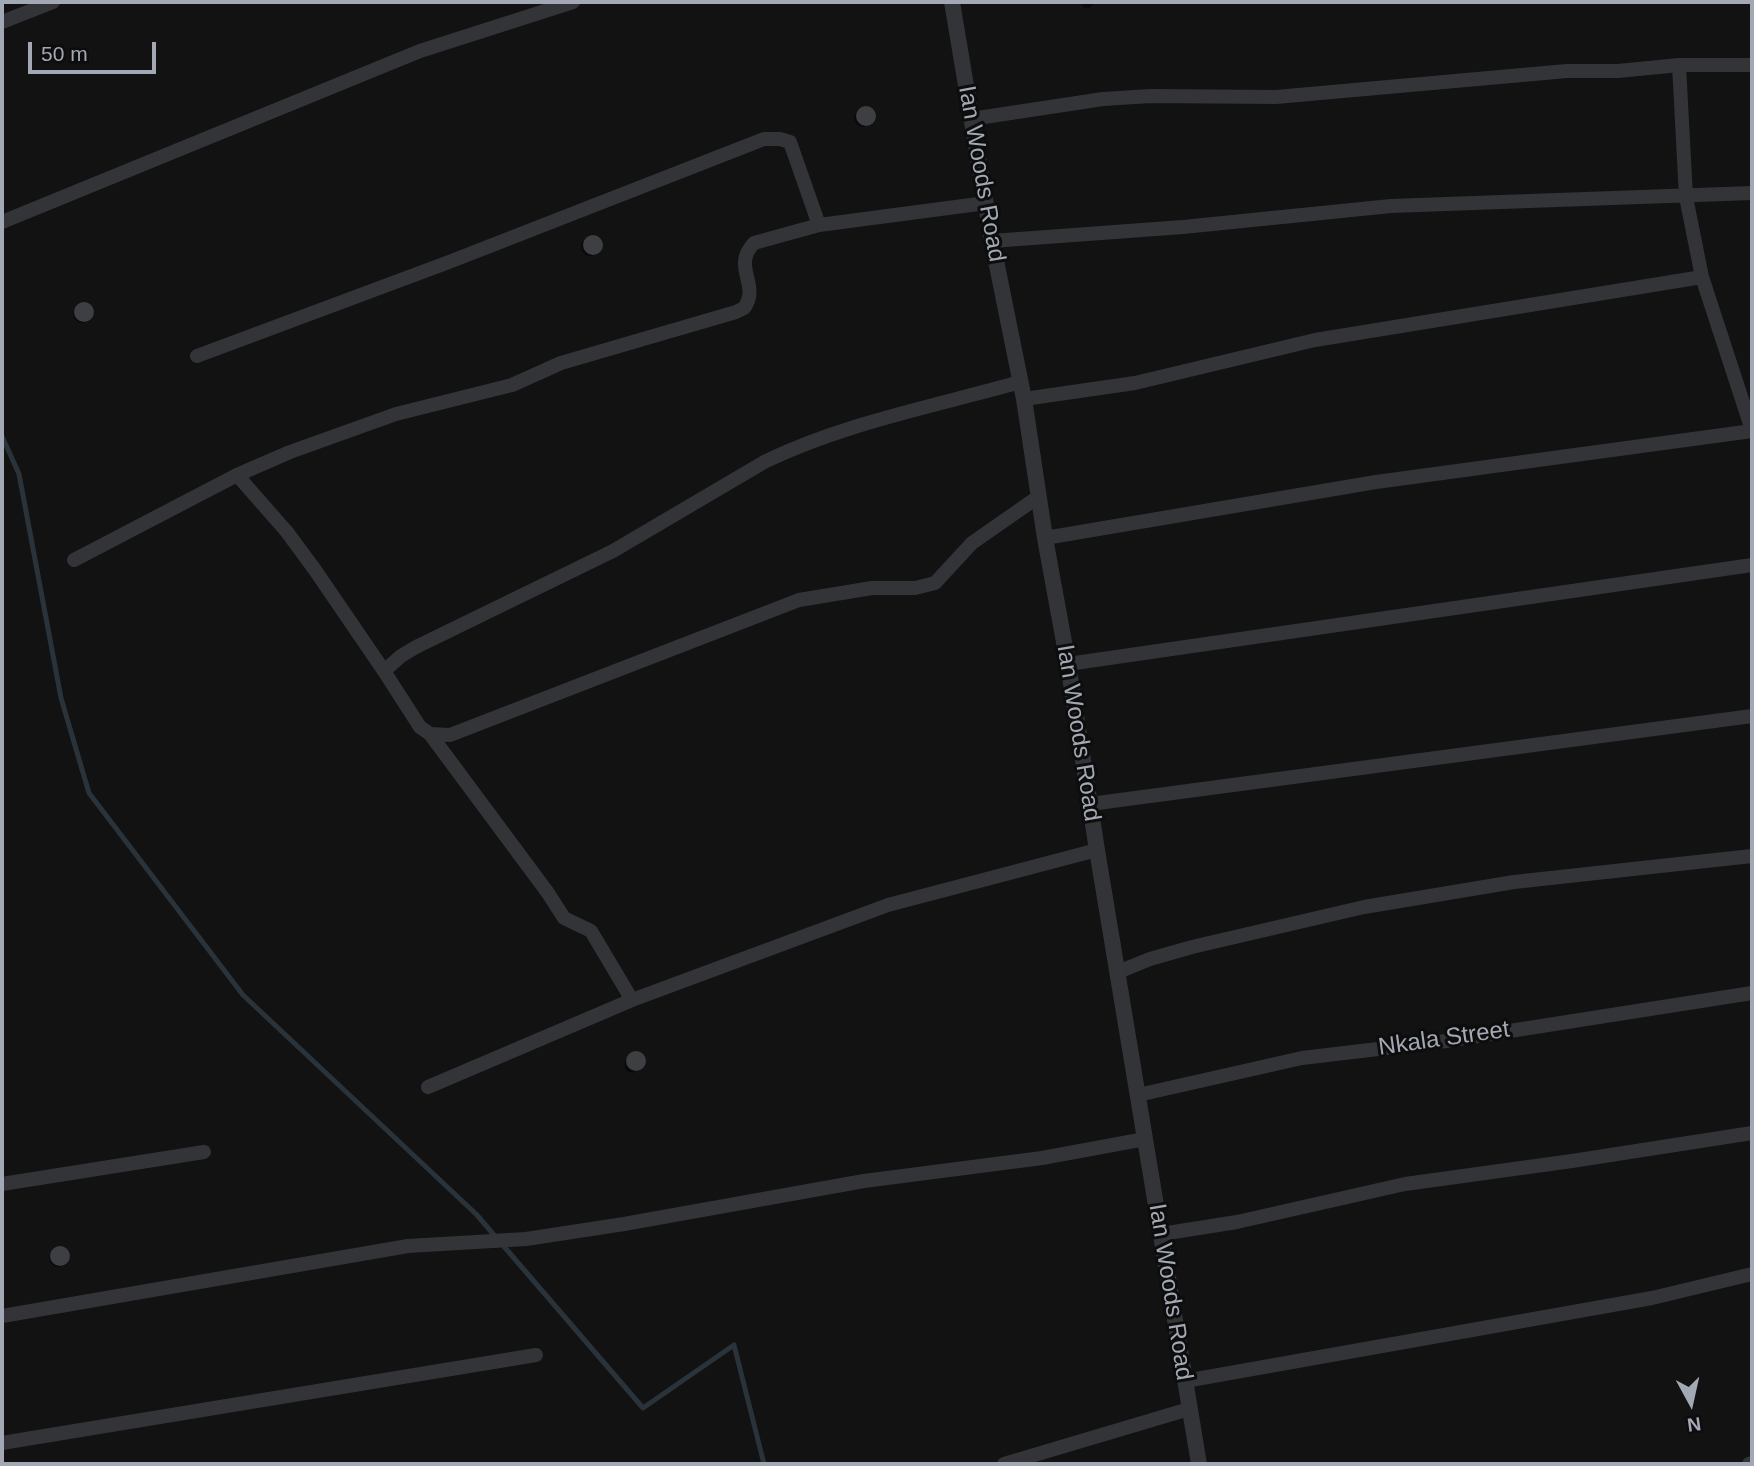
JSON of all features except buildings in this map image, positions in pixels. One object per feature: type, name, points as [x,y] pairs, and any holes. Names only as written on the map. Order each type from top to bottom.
[{"type":"street","points":[[2,22],[53,2]]},
{"type":"street","points":[[2,222],[419,51],[573,2]]},
{"type":"street","name":"Ian Woods Road","points":[[952,2],[992,241],[1024,399],[1199,1464]]},
{"type":"street","points":[[1045,538],[1376,482],[1752,430],[1702,277],[1686,197],[1679,65]]},
{"type":"street","points":[[971,118],[1102,99],[1151,96],[1276,97],[1567,71],[1618,71],[1679,65],[1752,65]]},
{"type":"street","points":[[197,356],[449,262],[764,139],[790,142],[819,225]]},
{"type":"street","points":[[992,241],[1183,227],[1391,206],[1752,193]]},
{"type":"street","points":[[74,561],[237,475],[290,452],[396,414],[512,385],[561,363],[736,312],[744,308],[751,294],[743,262],[754,243],[819,225],[986,203]]},
{"type":"street","points":[[1024,399],[1135,383],[1261,352],[1373,330],[1702,277]]},
{"type":"street","points":[[384,671],[401,656],[613,551],[792,448],[1020,382]]},
{"type":"street","points":[[237,475],[315,570],[420,727],[430,734],[564,918],[591,931],[632,1000]]},
{"type":"street","points":[[430,734],[450,735],[799,600],[872,588],[915,588],[935,583],[972,543],[1038,497]]},
{"type":"street","points":[[1068,664],[1752,565]]},
{"type":"street","points":[[1090,804],[1752,716]]},
{"type":"street","points":[[428,1087],[632,1000],[888,905],[1097,850]]},
{"type":"street","points":[[1118,972],[1150,958],[1364,907],[1514,882],[1752,856]]},
{"type":"street","name":"Nkala Street","points":[[1138,1095],[1302,1058],[1446,1041],[1752,993]]},
{"type":"street","points":[[1161,1234],[1237,1222],[1405,1184],[1752,1133]]},
{"type":"street","points":[[2,1316],[408,1246],[489,1243],[538,1237],[864,1181],[1042,1158],[1145,1139]]},
{"type":"street","points":[[2,1184],[204,1152]]},
{"type":"street","points":[[1185,1381],[1652,1298],[1752,1274]]},
{"type":"street","points":[[2,1443],[536,1355]]},
{"type":"street","points":[[1004,1464],[1189,1409]]},
{"type":"waterway","points":[[2,436],[19,474],[61,698],[89,793],[243,995],[476,1214],[643,1408],[734,1345],[764,1464]]}]
